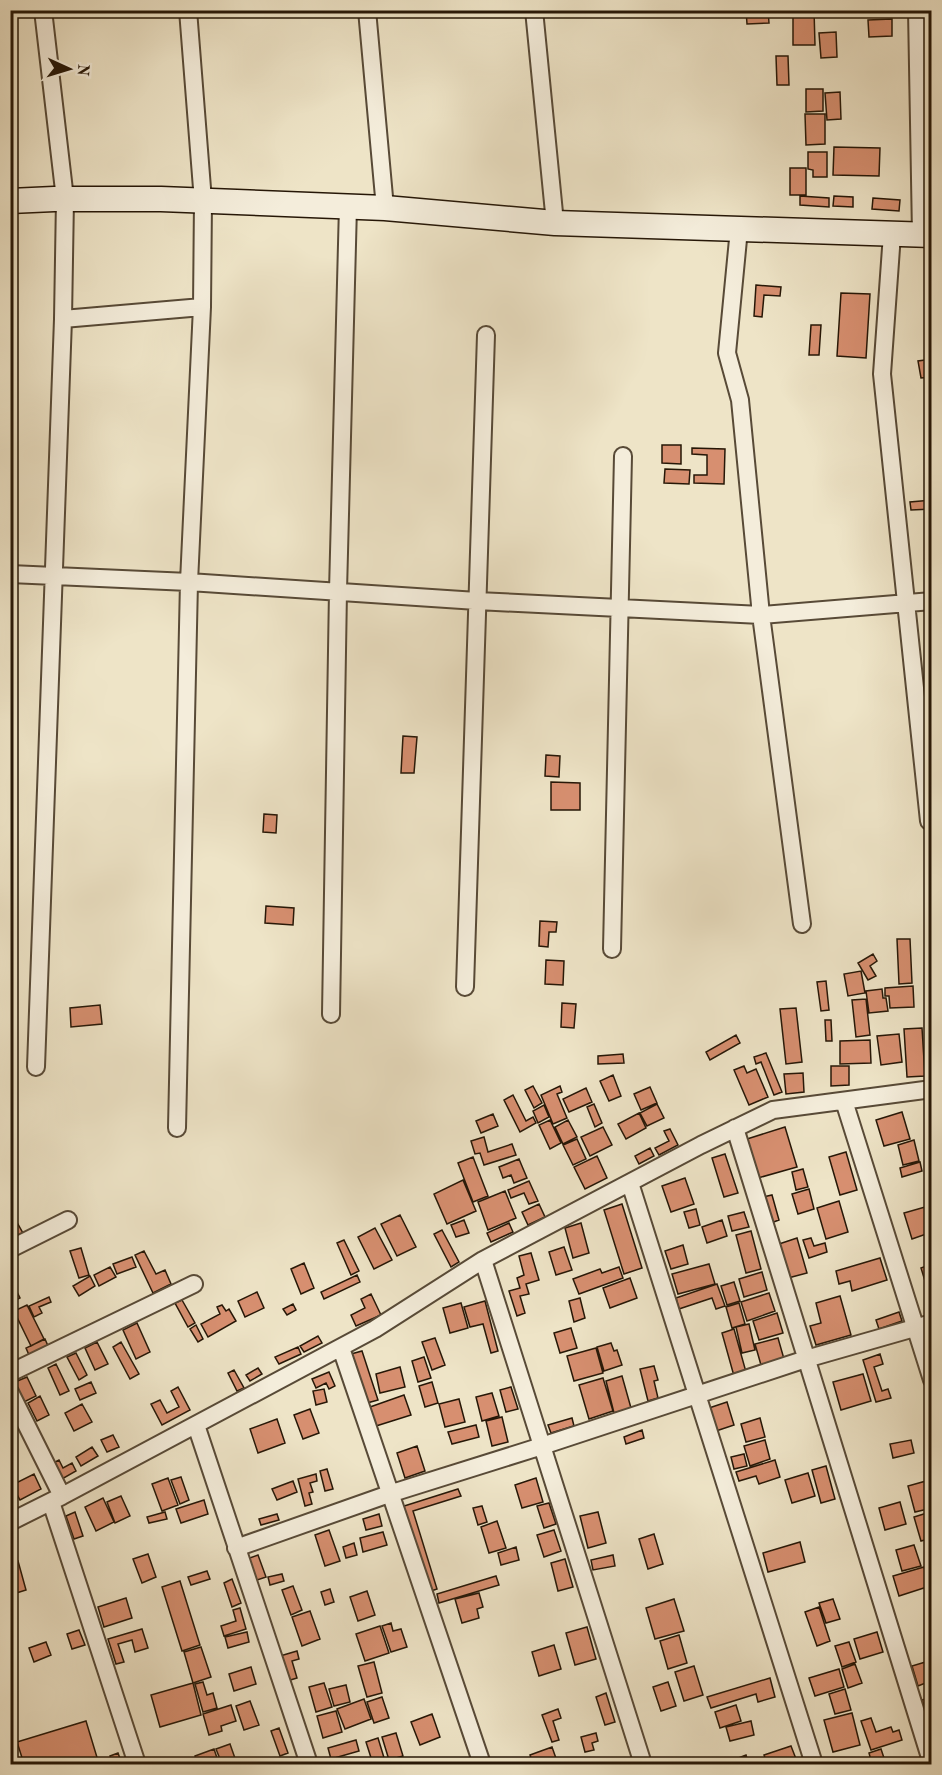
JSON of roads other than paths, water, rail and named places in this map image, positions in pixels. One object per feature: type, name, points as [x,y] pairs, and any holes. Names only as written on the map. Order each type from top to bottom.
[{"type":"main road","points":[[10,201],[65,199],[202,201],[348,206],[555,223],[926,234]]},
{"type":"street","points":[[36,1067],[63,319],[65,199],[43,10]]},
{"type":"street","points":[[177,1128],[189,582],[202,307],[202,201],[188,10]]},
{"type":"street","points":[[366,10],[385,208]]},
{"type":"street","points":[[534,10],[555,223]]},
{"type":"street","points":[[917,10],[926,234]]},
{"type":"street","points":[[331,1014],[338,591],[348,206]]},
{"type":"street","points":[[739,229],[727,352],[740,400],[761,615],[802,924]]},
{"type":"street","points":[[892,234],[882,374],[929,821]]},
{"type":"street","points":[[63,319],[202,307]]},
{"type":"street","points":[[465,987],[486,335]]},
{"type":"street","points":[[612,949],[623,456]]},
{"type":"street","points":[[10,574],[761,615],[932,601]]},
{"type":"street","points":[[10,1522],[375,1329],[483,1260],[773,1110],[932,1089]]},
{"type":"street","points":[[844,1101],[923,1326],[932,1380]]},
{"type":"street","points":[[735,1128],[932,1764]]},
{"type":"street","points":[[630,1183],[814,1764]]},
{"type":"street","points":[[10,1250],[68,1220]]},
{"type":"street","points":[[483,1260],[643,1764]]},
{"type":"street","points":[[10,1373],[194,1284]]},
{"type":"street","points":[[236,1548],[389,1494],[697,1394],[806,1359],[923,1326]]},
{"type":"street","points":[[340,1347],[482,1764]]},
{"type":"street","points":[[10,1392],[57,1499],[137,1764]]},
{"type":"street","points":[[196,1425],[309,1764]]}]
